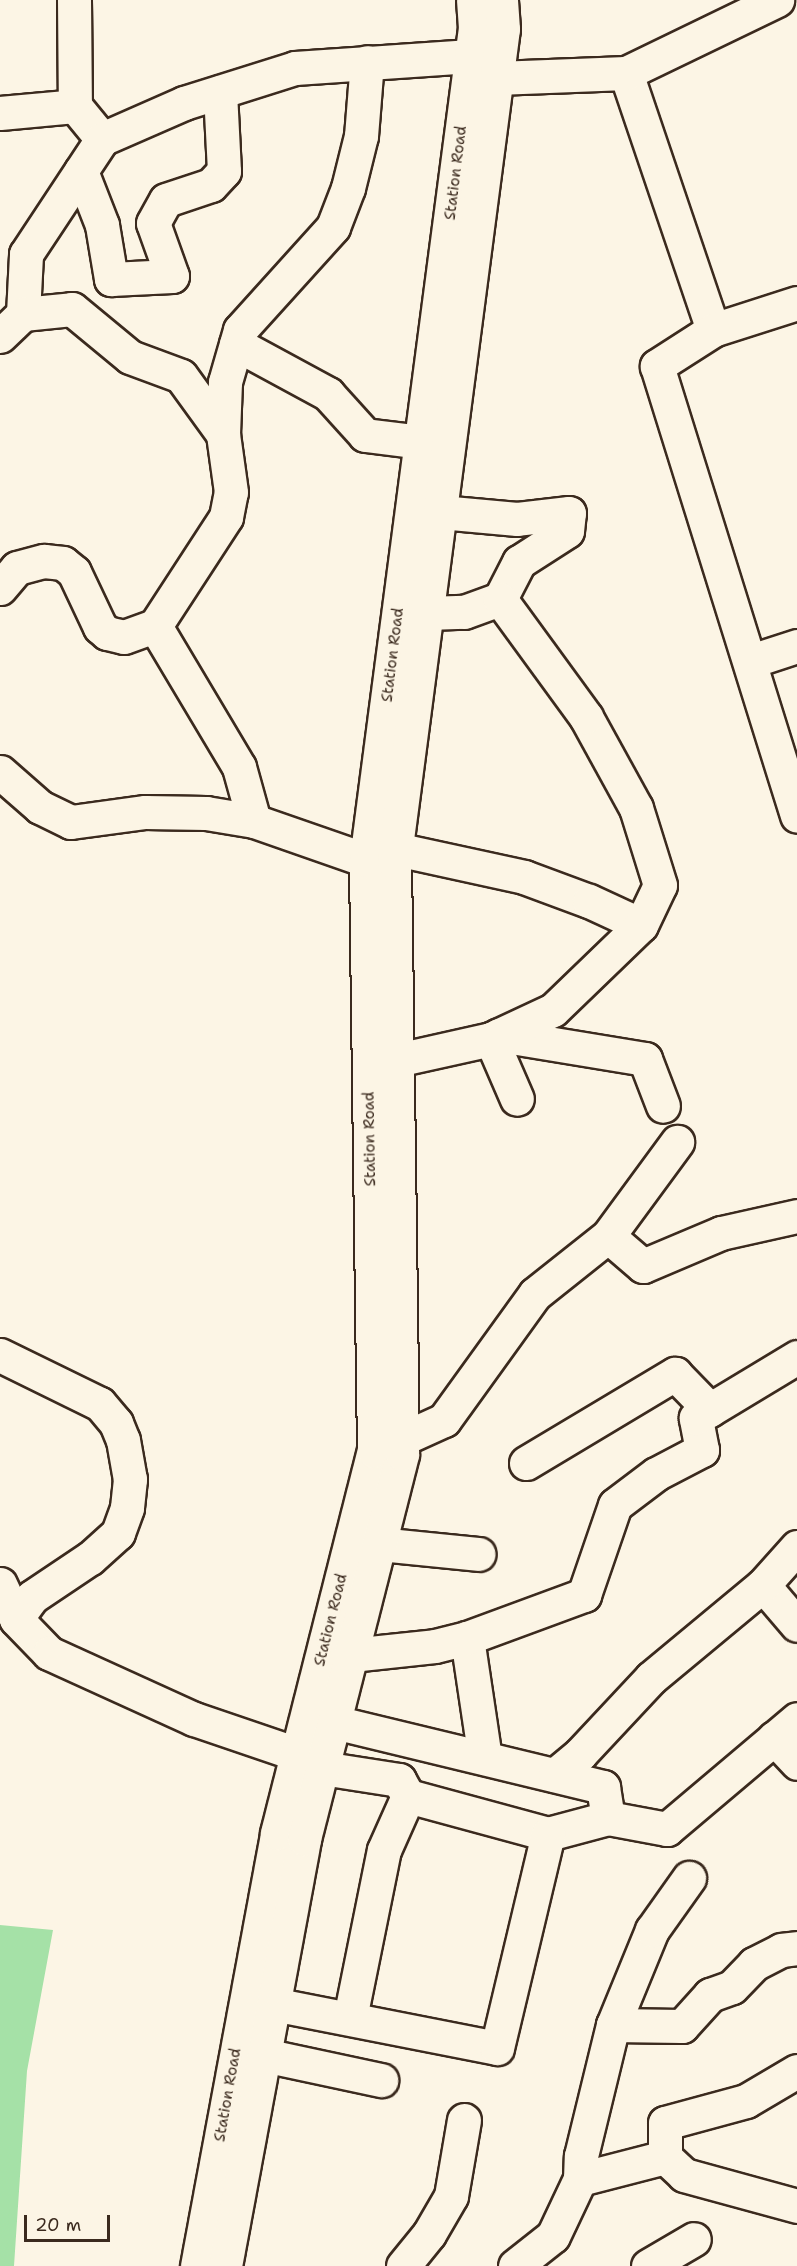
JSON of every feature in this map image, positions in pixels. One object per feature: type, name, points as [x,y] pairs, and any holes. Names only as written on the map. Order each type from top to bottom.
[{"type":"street","points":[[74,0],[75,106],[102,139]]},
{"type":"street","name":"Station Road","points":[[225,2266],[304,1839],[310,1761],[374,1451],[381,854],[421,442],[471,56],[473,0]]},
{"type":"street","name":"Station Road","points":[[197,2266],[277,1833],[310,1761],[334,1722],[402,1454],[396,1060],[381,854],[426,613],[503,28],[501,0]]},
{"type":"street","points":[[496,78],[626,73],[777,0]]},
{"type":"street","points":[[223,434],[181,376],[130,357],[72,309],[11,325],[26,254],[102,139],[220,92],[295,68],[471,56]]},
{"type":"street","points":[[0,588],[17,568],[44,561],[63,563],[74,572],[100,627],[108,633],[124,637],[155,626],[226,517],[231,492],[223,434],[225,382],[240,330],[333,227],[348,188],[361,136],[367,62]]},
{"type":"street","points":[[626,73],[713,330]]},
{"type":"street","points":[[81,171],[102,225],[111,279],[172,276],[153,223],[166,200],[211,185],[224,171],[220,92]]},
{"type":"street","points":[[0,113],[75,106]]},
{"type":"street","points":[[797,303],[713,330],[657,366],[751,661],[797,816]]},
{"type":"street","points":[[236,344],[328,394],[364,435],[421,442]]},
{"type":"street","points":[[426,613],[464,612],[500,599],[519,562],[567,531],[569,513],[517,519],[440,512]]},
{"type":"street","points":[[396,1060],[495,1037],[553,1010],[641,925],[660,885],[636,808],[586,717],[500,599]]},
{"type":"street","points":[[155,626],[239,768],[254,821]]},
{"type":"street","points":[[751,661],[797,646]]},
{"type":"street","points":[[0,772],[40,807],[71,822],[181,811],[254,821],[381,854],[524,878],[589,901],[641,925]]},
{"type":"street","points":[[495,1037],[516,1099]]},
{"type":"street","points":[[495,1037],[645,1059],[663,1106]]},
{"type":"street","points":[[402,1439],[444,1420],[535,1294],[608,1236],[677,1142]]},
{"type":"street","points":[[608,1236],[643,1266],[722,1233],[797,1215]]},
{"type":"street","points":[[0,1355],[100,1404],[116,1422],[123,1440],[130,1479],[127,1508],[118,1533],[90,1558],[32,1597],[16,1619]]},
{"type":"street","points":[[351,1655],[435,1646],[467,1638],[584,1594],[615,1505],[656,1474],[702,1450],[696,1418],[797,1357]]},
{"type":"street","points":[[526,1463],[675,1374],[710,1410]]},
{"type":"street","points":[[379,1544],[479,1554]]},
{"type":"street","points":[[555,1775],[580,1754],[651,1678],[764,1585],[797,1547]]},
{"type":"street","points":[[0,1584],[16,1619],[49,1653],[194,1719],[310,1761],[399,1780],[408,1796],[548,1834],[608,1818],[667,1829],[785,1728],[797,1763]]},
{"type":"street","points":[[764,1585],[797,1625]]},
{"type":"street","points":[[467,1638],[485,1758]]},
{"type":"street","points":[[334,1722],[603,1786],[608,1818]]},
{"type":"street","points":[[350,2018],[384,1850],[408,1796]]},
{"type":"street","points":[[273,2004],[497,2048],[548,1834]]},
{"type":"street","points":[[524,2264],[553,2236],[580,2180],[581,2156],[613,2025],[652,1930],[690,1878]]},
{"type":"street","points":[[613,2025],[682,2026],[710,1995],[732,1988],[754,1964],[781,1950],[797,1948]]},
{"type":"street","points":[[264,2055],[381,2080]]},
{"type":"street","points":[[797,2071],[746,2101],[664,2123],[665,2157],[684,2175],[797,2206]]},
{"type":"street","points":[[403,2266],[429,2234],[451,2196],[464,2120]]},
{"type":"street","points":[[580,2180],[665,2157]]},
{"type":"street","points":[[648,2266],[694,2239]]},
{"type":"green space","points":[[0,1925],[53,1930],[27,2071],[14,2266],[0,2266]]}]
